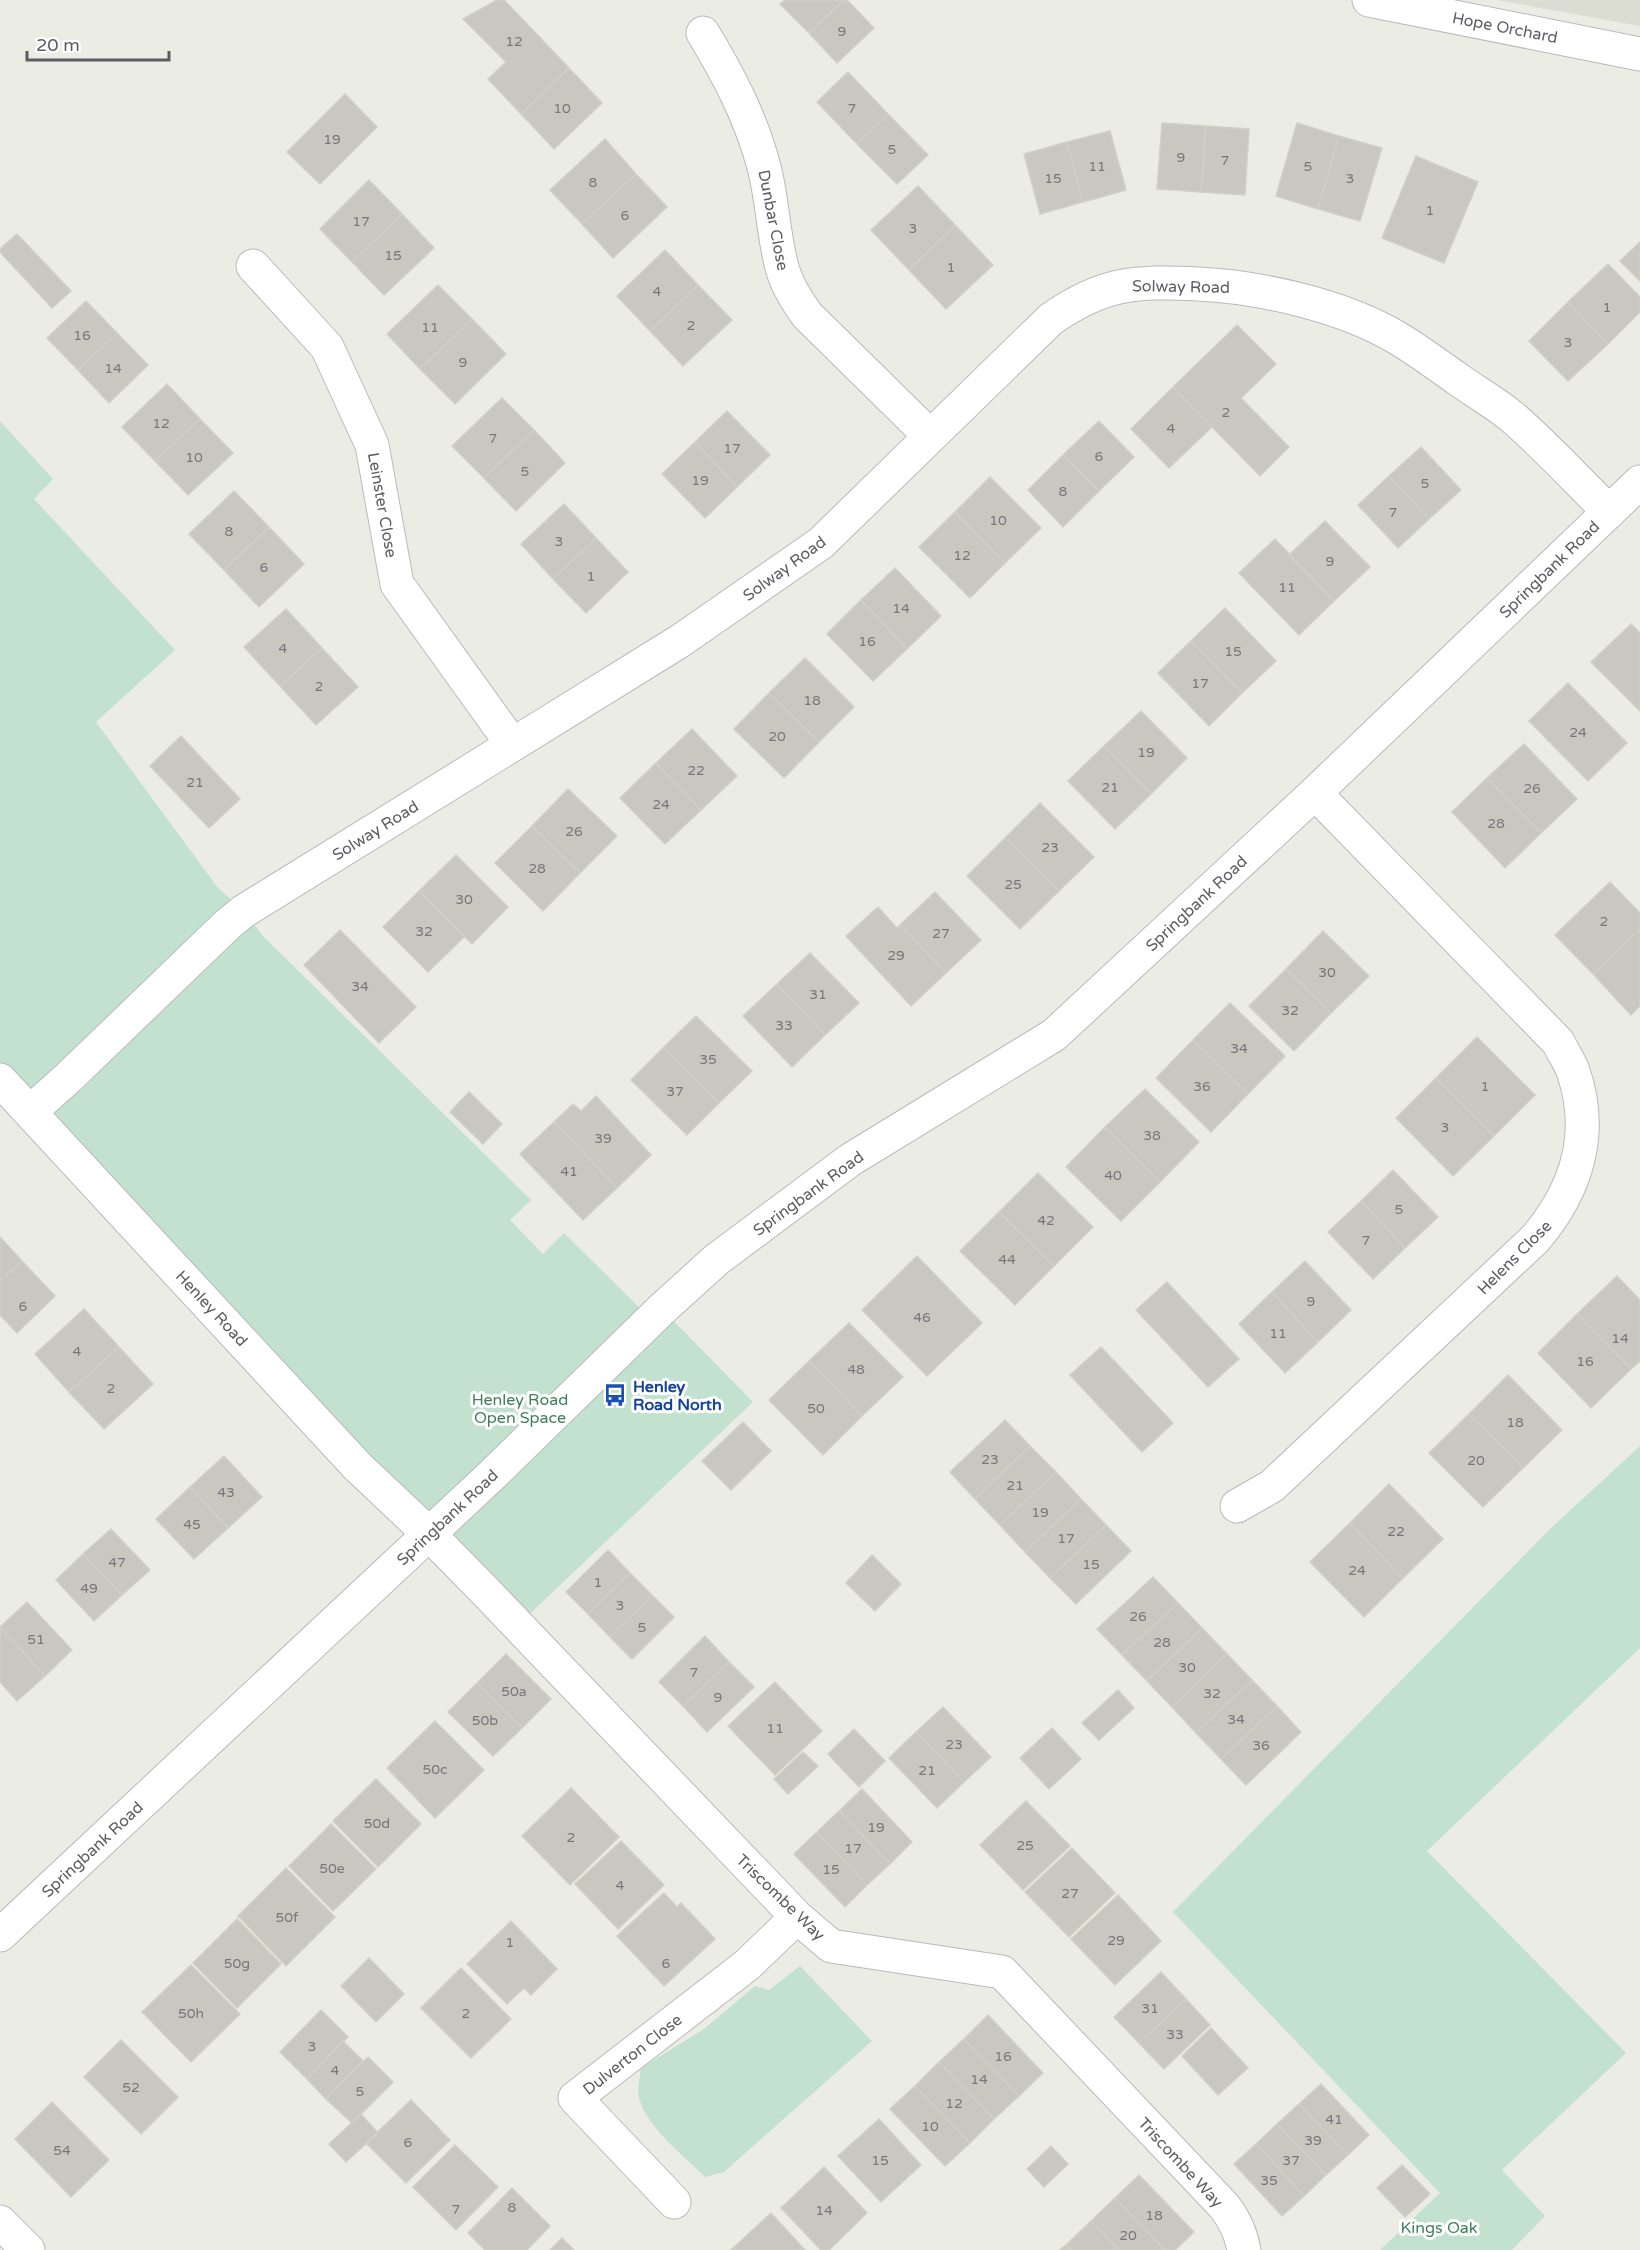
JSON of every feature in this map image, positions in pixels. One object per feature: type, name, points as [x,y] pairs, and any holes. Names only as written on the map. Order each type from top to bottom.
[{"type":"street","name":"Hope Orchard","points":[[1369,0],[1640,54]]},
{"type":"street","name":"Dunbar Close","points":[[703,33],[729,75],[749,120],[764,167],[784,272],[793,295],[807,315],[930,436]]},
{"type":"street","name":"Leinster Close","points":[[254,266],[327,347],[372,445],[397,584],[512,744]]},
{"type":"street","name":"Solway Road","points":[[31,1110],[69,1077],[244,911],[680,641],[821,543],[1051,319],[1072,304],[1095,293],[1120,285],[1144,283],[1217,285],[1266,292],[1311,303],[1355,318],[1397,338],[1510,415],[1609,512]]},
{"type":"street","name":"Springbank Road","points":[[0,1935],[491,1476],[662,1309],[716,1260],[850,1160],[1054,1035],[1315,793],[1640,482]]},
{"type":"street","name":"Helens Close","points":[[1237,1506],[1272,1486],[1535,1239],[1554,1217],[1568,1191],[1578,1164],[1582,1136],[1581,1103],[1573,1071],[1558,1042],[1315,793]]},
{"type":"street","name":"Henley Road","points":[[0,1080],[31,1110],[357,1466],[428,1533]]},
{"type":"street","name":"Triscombe Way","points":[[428,1533],[796,1917],[831,1946],[1002,1972],[1224,2206],[1234,2219],[1241,2234],[1244,2250]]},
{"type":"street","name":"Dulverton Close","points":[[674,2202],[575,2098],[747,1965],[796,1917]]},
{"type":"street","points":[[0,2222],[28,2250]]},
{"type":"shaded area","points":[[1497,0],[1640,0],[1640,26]]},
{"type":"green space","name":"Henley Road Open Space","points":[[0,421],[53,479],[34,499],[175,650],[96,722],[218,888],[244,911],[262,935],[531,1200],[510,1220],[543,1254],[564,1233],[652,1320],[662,1309],[753,1402],[518,1625],[0,1080]]},
{"type":"green space","name":"Kings Oak","points":[[1640,1446],[1640,1648],[1427,1851],[1626,2053],[1502,2170],[1545,2216],[1512,2250],[1380,2250],[1440,2193],[1173,1912],[1550,1529]]},
{"type":"green space","points":[[800,1966],[872,2041],[724,2172],[705,2177],[668,2142],[644,2111],[638,2093],[641,2068],[704,2029],[755,1986],[769,1990]]},
{"type":"building","points":[[497,0],[504,0],[569,68],[521,114],[488,79],[506,62],[463,19]]},
{"type":"building","points":[[785,0],[844,0],[809,33],[780,4]]},
{"type":"building","points":[[844,0],[847,0],[874,28],[837,63],[809,33]]},
{"type":"building","points":[[569,68],[602,103],[554,149],[521,114]]},
{"type":"building","points":[[848,72],[888,114],[857,144],[817,102]]},
{"type":"building","points":[[345,94],[377,127],[320,184],[287,152]]},
{"type":"building","points":[[888,114],[928,155],[897,184],[857,144]]},
{"type":"building","points":[[1162,123],[1206,126],[1201,192],[1157,189]]},
{"type":"building","points":[[1297,123],[1339,136],[1318,209],[1276,196]]},
{"type":"building","points":[[1206,126],[1249,129],[1245,195],[1201,192]]},
{"type":"building","points":[[1110,131],[1126,190],[1083,202],[1067,142]]},
{"type":"building","points":[[1339,136],[1382,148],[1360,221],[1318,209]]},
{"type":"building","points":[[605,139],[636,174],[582,224],[550,190]]},
{"type":"building","points":[[1067,142],[1083,202],[1040,214],[1024,154]]},
{"type":"building","points":[[1416,156],[1478,182],[1444,263],[1382,238]]},
{"type":"building","points":[[636,174],[667,207],[613,258],[582,224]]},
{"type":"building","points":[[369,180],[402,214],[352,262],[320,229]]},
{"type":"building","points":[[918,186],[955,225],[909,270],[871,230]]},
{"type":"building","points":[[402,214],[434,248],[384,295],[352,262]]},
{"type":"building","points":[[955,225],[993,265],[946,309],[909,270]]},
{"type":"building","points":[[17,234],[71,291],[52,308],[0,252],[0,249]]},
{"type":"building","points":[[1640,242],[1640,281],[1620,261]]},
{"type":"building","points":[[665,250],[698,285],[650,331],[617,296]]},
{"type":"building","points":[[1608,264],[1640,297],[1640,312],[1608,344],[1568,302]]},
{"type":"building","points":[[438,285],[472,319],[420,369],[387,334]]},
{"type":"building","points":[[698,285],[732,320],[683,366],[650,331]]},
{"type":"building","points":[[86,301],[117,333],[78,370],[47,338]]},
{"type":"building","points":[[1568,302],[1608,344],[1568,381],[1529,341]]},
{"type":"building","points":[[472,319],[506,354],[455,404],[420,369]]},
{"type":"building","points":[[1237,325],[1276,364],[1241,398],[1289,447],[1260,476],[1173,387]]},
{"type":"building","points":[[117,333],[148,365],[109,403],[78,370]]},
{"type":"building","points":[[167,384],[200,419],[155,461],[122,427]]},
{"type":"building","points":[[1173,387],[1212,427],[1169,468],[1131,429]]},
{"type":"building","points":[[502,398],[534,430],[484,478],[452,446]]},
{"type":"building","points":[[727,411],[770,455],[737,487],[695,442]]},
{"type":"building","points":[[200,419],[233,453],[188,495],[155,461]]},
{"type":"building","points":[[1099,421],[1134,457],[1099,491],[1063,455]]},
{"type":"building","points":[[534,430],[565,463],[516,511],[484,478]]},
{"type":"building","points":[[695,442],[737,487],[705,518],[662,474]]},
{"type":"building","points":[[1421,447],[1461,490],[1429,519],[1389,476]]},
{"type":"building","points":[[1063,455],[1099,491],[1063,527],[1028,490]]},
{"type":"building","points":[[1389,476],[1429,519],[1398,548],[1358,505]]},
{"type":"building","points":[[990,477],[1041,528],[1005,563],[955,512]]},
{"type":"building","points":[[234,491],[269,527],[224,570],[189,534]]},
{"type":"building","points":[[564,504],[596,538],[553,579],[521,544]]},
{"type":"building","points":[[955,512],[1005,563],[970,598],[919,547]]},
{"type":"building","points":[[1325,521],[1370,567],[1334,601],[1289,555]]},
{"type":"building","points":[[269,527],[304,564],[259,607],[224,570]]},
{"type":"building","points":[[596,538],[628,572],[586,613],[553,579]]},
{"type":"building","points":[[1275,539],[1334,601],[1299,635],[1239,573]]},
{"type":"building","points":[[895,568],[941,616],[907,649],[861,600]]},
{"type":"building","points":[[861,600],[907,649],[873,681],[827,634]]},
{"type":"building","points":[[1225,608],[1276,661],[1242,693],[1191,641]]},
{"type":"building","points":[[286,609],[322,648],[280,686],[244,647]]},
{"type":"building","points":[[1631,624],[1640,633],[1640,711],[1591,662]]},
{"type":"building","points":[[1191,641],[1242,693],[1209,726],[1158,673]]},
{"type":"building","points":[[322,648],[358,687],[316,725],[280,686]]},
{"type":"building","points":[[805,658],[854,707],[819,742],[769,693]]},
{"type":"building","points":[[1568,683],[1627,743],[1588,781],[1529,721]]},
{"type":"building","points":[[769,693],[819,742],[784,778],[734,729]]},
{"type":"building","points":[[1141,711],[1187,758],[1151,794],[1104,746]]},
{"type":"building","points":[[692,729],[737,776],[701,810],[656,763]]},
{"type":"building","points":[[181,736],[240,799],[209,828],[150,766]]},
{"type":"building","points":[[1524,744],[1577,799],[1541,833],[1487,778]]},
{"type":"building","points":[[1104,746],[1151,794],[1115,829],[1068,781]]},
{"type":"building","points":[[656,763],[701,810],[665,844],[620,798]]},
{"type":"building","points":[[1487,778],[1541,833],[1505,868],[1452,812]]},
{"type":"building","points":[[568,789],[617,836],[580,873],[532,826]]},
{"type":"building","points":[[1040,803],[1094,857],[1059,891],[1005,838]]},
{"type":"building","points":[[532,826],[580,873],[543,911],[495,863]]},
{"type":"building","points":[[1005,838],[1059,891],[1020,929],[967,876]]},
{"type":"building","points":[[456,855],[508,907],[472,944],[419,891]]},
{"type":"building","points":[[1610,882],[1640,913],[1640,929],[1593,974],[1555,935]]},
{"type":"building","points":[[419,891],[465,936],[428,972],[383,927]]},
{"type":"building","points":[[935,892],[981,940],[946,973],[900,925]]},
{"type":"building","points":[[878,907],[897,928],[900,925],[946,973],[911,1006],[846,936]]},
{"type":"building","points":[[1640,929],[1640,1006],[1631,1015],[1593,974]]},
{"type":"building","points":[[340,930],[416,1007],[379,1043],[304,965]]},
{"type":"building","points":[[1323,931],[1369,976],[1331,1013],[1286,969]]},
{"type":"building","points":[[810,953],[859,1003],[825,1035],[777,984]]},
{"type":"building","points":[[1286,969],[1331,1013],[1294,1051],[1249,1006]]},
{"type":"building","points":[[777,984],[825,1035],[792,1067],[743,1016]]},
{"type":"building","points":[[1230,1003],[1285,1056],[1248,1094],[1193,1040]]},
{"type":"building","points":[[696,1016],[752,1071],[719,1103],[664,1047]]},
{"type":"building","points":[[1477,1037],[1535,1095],[1494,1136],[1436,1078]]},
{"type":"building","points":[[1193,1040],[1248,1094],[1211,1132],[1156,1078]]},
{"type":"building","points":[[664,1047],[719,1103],[687,1135],[631,1080]]},
{"type":"building","points":[[1436,1078],[1494,1136],[1453,1176],[1396,1118]]},
{"type":"building","points":[[1145,1089],[1199,1142],[1160,1182],[1105,1127]]},
{"type":"building","points":[[469,1092],[502,1124],[483,1144],[450,1112]]},
{"type":"building","points":[[596,1096],[651,1155],[617,1188],[554,1122],[573,1104],[581,1111]]},
{"type":"building","points":[[554,1122],[617,1188],[583,1220],[520,1154]]},
{"type":"building","points":[[1105,1127],[1160,1182],[1121,1221],[1066,1167]]},
{"type":"building","points":[[1393,1170],[1438,1217],[1405,1248],[1361,1201]]},
{"type":"building","points":[[1038,1173],[1093,1227],[1054,1266],[999,1212]]},
{"type":"building","points":[[1361,1201],[1405,1248],[1373,1279],[1328,1232]]},
{"type":"building","points":[[999,1212],[1054,1266],[1015,1305],[960,1251]]},
{"type":"building","points":[[0,1237],[22,1261],[0,1281]]},
{"type":"building","points":[[917,1256],[982,1323],[927,1376],[862,1310]]},
{"type":"building","points":[[22,1261],[55,1296],[17,1333],[0,1315],[0,1281]]},
{"type":"building","points":[[1305,1261],[1351,1310],[1318,1342],[1272,1292]]},
{"type":"building","points":[[1617,1276],[1640,1300],[1640,1361],[1631,1369],[1577,1314]]},
{"type":"building","points":[[1167,1282],[1239,1359],[1208,1387],[1136,1310]]},
{"type":"building","points":[[1272,1292],[1318,1342],[1285,1373],[1239,1324]]},
{"type":"building","points":[[84,1309],[119,1347],[69,1392],[35,1354]]},
{"type":"building","points":[[1577,1314],[1631,1369],[1591,1408],[1538,1353]]},
{"type":"building","points":[[849,1323],[903,1377],[862,1416],[809,1361]]},
{"type":"building","points":[[119,1347],[153,1384],[104,1429],[69,1392]]},
{"type":"building","points":[[1101,1347],[1173,1423],[1142,1452],[1070,1375]]},
{"type":"building","points":[[809,1361],[862,1416],[823,1455],[769,1400]]},
{"type":"building","points":[[1508,1375],[1562,1430],[1523,1468],[1469,1414]]},
{"type":"building","points":[[1469,1414],[1523,1468],[1483,1507],[1429,1453]]},
{"type":"building","points":[[1005,1420],[1030,1446],[975,1499],[950,1472]]},
{"type":"building","points":[[743,1422],[771,1451],[731,1490],[702,1461]]},
{"type":"building","points":[[1030,1446],[1056,1472],[1000,1525],[975,1499]]},
{"type":"building","points":[[224,1456],[262,1497],[228,1528],[190,1487]]},
{"type":"building","points":[[1056,1472],[1081,1499],[1025,1552],[1000,1525]]},
{"type":"building","points":[[1389,1484],[1443,1539],[1403,1578],[1350,1523]]},
{"type":"building","points":[[190,1487],[228,1528],[194,1559],[156,1519]]},
{"type":"building","points":[[1081,1499],[1106,1525],[1050,1578],[1025,1552]]},
{"type":"building","points":[[1350,1523],[1403,1578],[1364,1617],[1310,1562]]},
{"type":"building","points":[[1106,1525],[1131,1551],[1076,1604],[1050,1578]]},
{"type":"building","points":[[111,1529],[150,1570],[122,1595],[83,1554]]},
{"type":"building","points":[[608,1550],[630,1573],[588,1614],[566,1592]]},
{"type":"building","points":[[83,1554],[122,1595],[94,1621],[56,1580]]},
{"type":"building","points":[[872,1555],[901,1584],[875,1611],[846,1583]]},
{"type":"building","points":[[630,1573],[652,1595],[610,1637],[588,1614]]},
{"type":"building","points":[[1153,1577],[1178,1603],[1122,1655],[1097,1629]]},
{"type":"building","points":[[652,1595],[674,1617],[632,1659],[610,1637]]},
{"type":"building","points":[[27,1602],[72,1650],[45,1676],[0,1627]]},
{"type":"building","points":[[1178,1603],[1202,1628],[1147,1681],[1122,1655]]},
{"type":"building","points":[[0,1627],[45,1676],[17,1701],[0,1682]]},
{"type":"building","points":[[1202,1628],[1227,1654],[1172,1707],[1147,1681]]},
{"type":"building","points":[[705,1636],[729,1662],[683,1706],[659,1682]]},
{"type":"building","points":[[506,1654],[551,1699],[522,1728],[477,1683]]},
{"type":"building","points":[[1227,1654],[1252,1680],[1196,1733],[1172,1707]]},
{"type":"building","points":[[729,1662],[754,1687],[707,1732],[683,1706]]},
{"type":"building","points":[[1252,1680],[1277,1706],[1221,1759],[1196,1733]]},
{"type":"building","points":[[775,1682],[822,1731],[775,1775],[728,1726]]},
{"type":"building","points":[[477,1683],[522,1728],[493,1756],[448,1712]]},
{"type":"building","points":[[1118,1690],[1134,1708],[1099,1740],[1082,1723]]},
{"type":"building","points":[[1277,1706],[1301,1732],[1246,1785],[1221,1759]]},
{"type":"building","points":[[943,1707],[991,1757],[964,1782],[916,1732]]},
{"type":"building","points":[[435,1721],[484,1770],[435,1818],[387,1768]]},
{"type":"building","points":[[1052,1728],[1081,1759],[1049,1789],[1020,1758]]},
{"type":"building","points":[[854,1729],[885,1761],[859,1787],[828,1754]]},
{"type":"building","points":[[916,1732],[964,1782],[937,1808],[889,1758]]},
{"type":"building","points":[[803,1752],[818,1766],[788,1794],[774,1779]]},
{"type":"building","points":[[376,1779],[421,1824],[378,1867],[333,1821]]},
{"type":"building","points":[[571,1788],[619,1837],[570,1885],[522,1836]]},
{"type":"building","points":[[862,1789],[912,1842],[890,1864],[839,1811]]},
{"type":"building","points":[[1026,1801],[1070,1846],[1023,1890],[980,1845]]},
{"type":"building","points":[[839,1811],[890,1864],[867,1885],[817,1832]]},
{"type":"building","points":[[331,1824],[376,1869],[333,1911],[289,1866]]},
{"type":"building","points":[[817,1832],[867,1885],[845,1907],[794,1854]]},
{"type":"building","points":[[621,1841],[664,1885],[618,1929],[575,1884]]},
{"type":"building","points":[[1072,1848],[1115,1893],[1069,1937],[1025,1892]]},
{"type":"building","points":[[286,1868],[335,1917],[286,1966],[238,1916]]},
{"type":"building","points":[[664,1893],[677,1907],[681,1903],[715,1939],[664,1986],[617,1936]]},
{"type":"building","points":[[1118,1895],[1161,1941],[1115,1985],[1071,1939]]},
{"type":"building","points":[[237,1919],[281,1964],[237,2008],[193,1963]]},
{"type":"building","points":[[511,1921],[557,1969],[531,1995],[524,1988],[507,2004],[467,1964]]},
{"type":"building","points":[[369,1958],[404,1994],[376,2022],[341,1986]]},
{"type":"building","points":[[191,1965],[240,2014],[191,2062],[142,2012]]},
{"type":"building","points":[[461,1968],[511,2019],[471,2058],[421,2008]]},
{"type":"building","points":[[1161,1972],[1186,1999],[1139,2043],[1114,2017]]},
{"type":"building","points":[[1186,1999],[1210,2025],[1164,2069],[1139,2043]]},
{"type":"building","points":[[321,2010],[348,2037],[307,2079],[280,2052]]},
{"type":"building","points":[[988,2015],[1043,2073],[1019,2096],[964,2039]]},
{"type":"building","points":[[1211,2028],[1248,2068],[1218,2095],[1182,2056]]},
{"type":"building","points":[[964,2039],[1019,2096],[994,2119],[939,2062]]},
{"type":"building","points":[[121,2040],[178,2097],[141,2134],[84,2077]]},
{"type":"building","points":[[343,2041],[363,2061],[326,2099],[307,2079]]},
{"type":"building","points":[[368,2057],[393,2082],[352,2123],[326,2099]]},
{"type":"building","points":[[939,2062],[994,2119],[970,2143],[915,2086]]},
{"type":"building","points":[[1321,2084],[1369,2135],[1348,2155],[1299,2104]]},
{"type":"building","points":[[915,2086],[970,2143],[945,2166],[890,2109]]},
{"type":"building","points":[[411,2100],[450,2140],[406,2183],[366,2143]]},
{"type":"building","points":[[52,2102],[109,2160],[71,2197],[15,2139]]},
{"type":"building","points":[[1299,2104],[1348,2155],[1326,2175],[1277,2124]]},
{"type":"building","points":[[361,2114],[378,2133],[346,2162],[329,2144]]},
{"type":"building","points":[[879,2119],[921,2165],[881,2202],[838,2156]]},
{"type":"building","points":[[1277,2124],[1326,2175],[1304,2196],[1256,2144]]},
{"type":"building","points":[[1256,2144],[1304,2196],[1282,2216],[1234,2164]]},
{"type":"building","points":[[455,2145],[498,2187],[456,2230],[413,2187]]},
{"type":"building","points":[[1051,2146],[1068,2164],[1044,2187],[1027,2169]]},
{"type":"building","points":[[1402,2165],[1430,2194],[1405,2217],[1377,2188]]},
{"type":"building","points":[[824,2167],[867,2213],[829,2250],[821,2250],[781,2208]]},
{"type":"building","points":[[1139,2175],[1194,2232],[1175,2250],[1165,2250],[1115,2198]]},
{"type":"building","points":[[512,2188],[550,2226],[527,2250],[485,2250],[468,2233]]},
{"type":"building","points":[[1115,2198],[1165,2250],[1119,2250],[1091,2221]]},
{"type":"building","points":[[771,2213],[805,2250],[731,2250]]},
{"type":"building","points":[[1091,2221],[1119,2250],[1073,2250],[1067,2244]]},
{"type":"building","points":[[562,2238],[574,2250],[550,2250]]},
{"type":"building","points":[[1067,2244],[1073,2250],[1060,2250]]},
{"type":"place","name":"Henley Road North","points":[[615,1395]]}]
